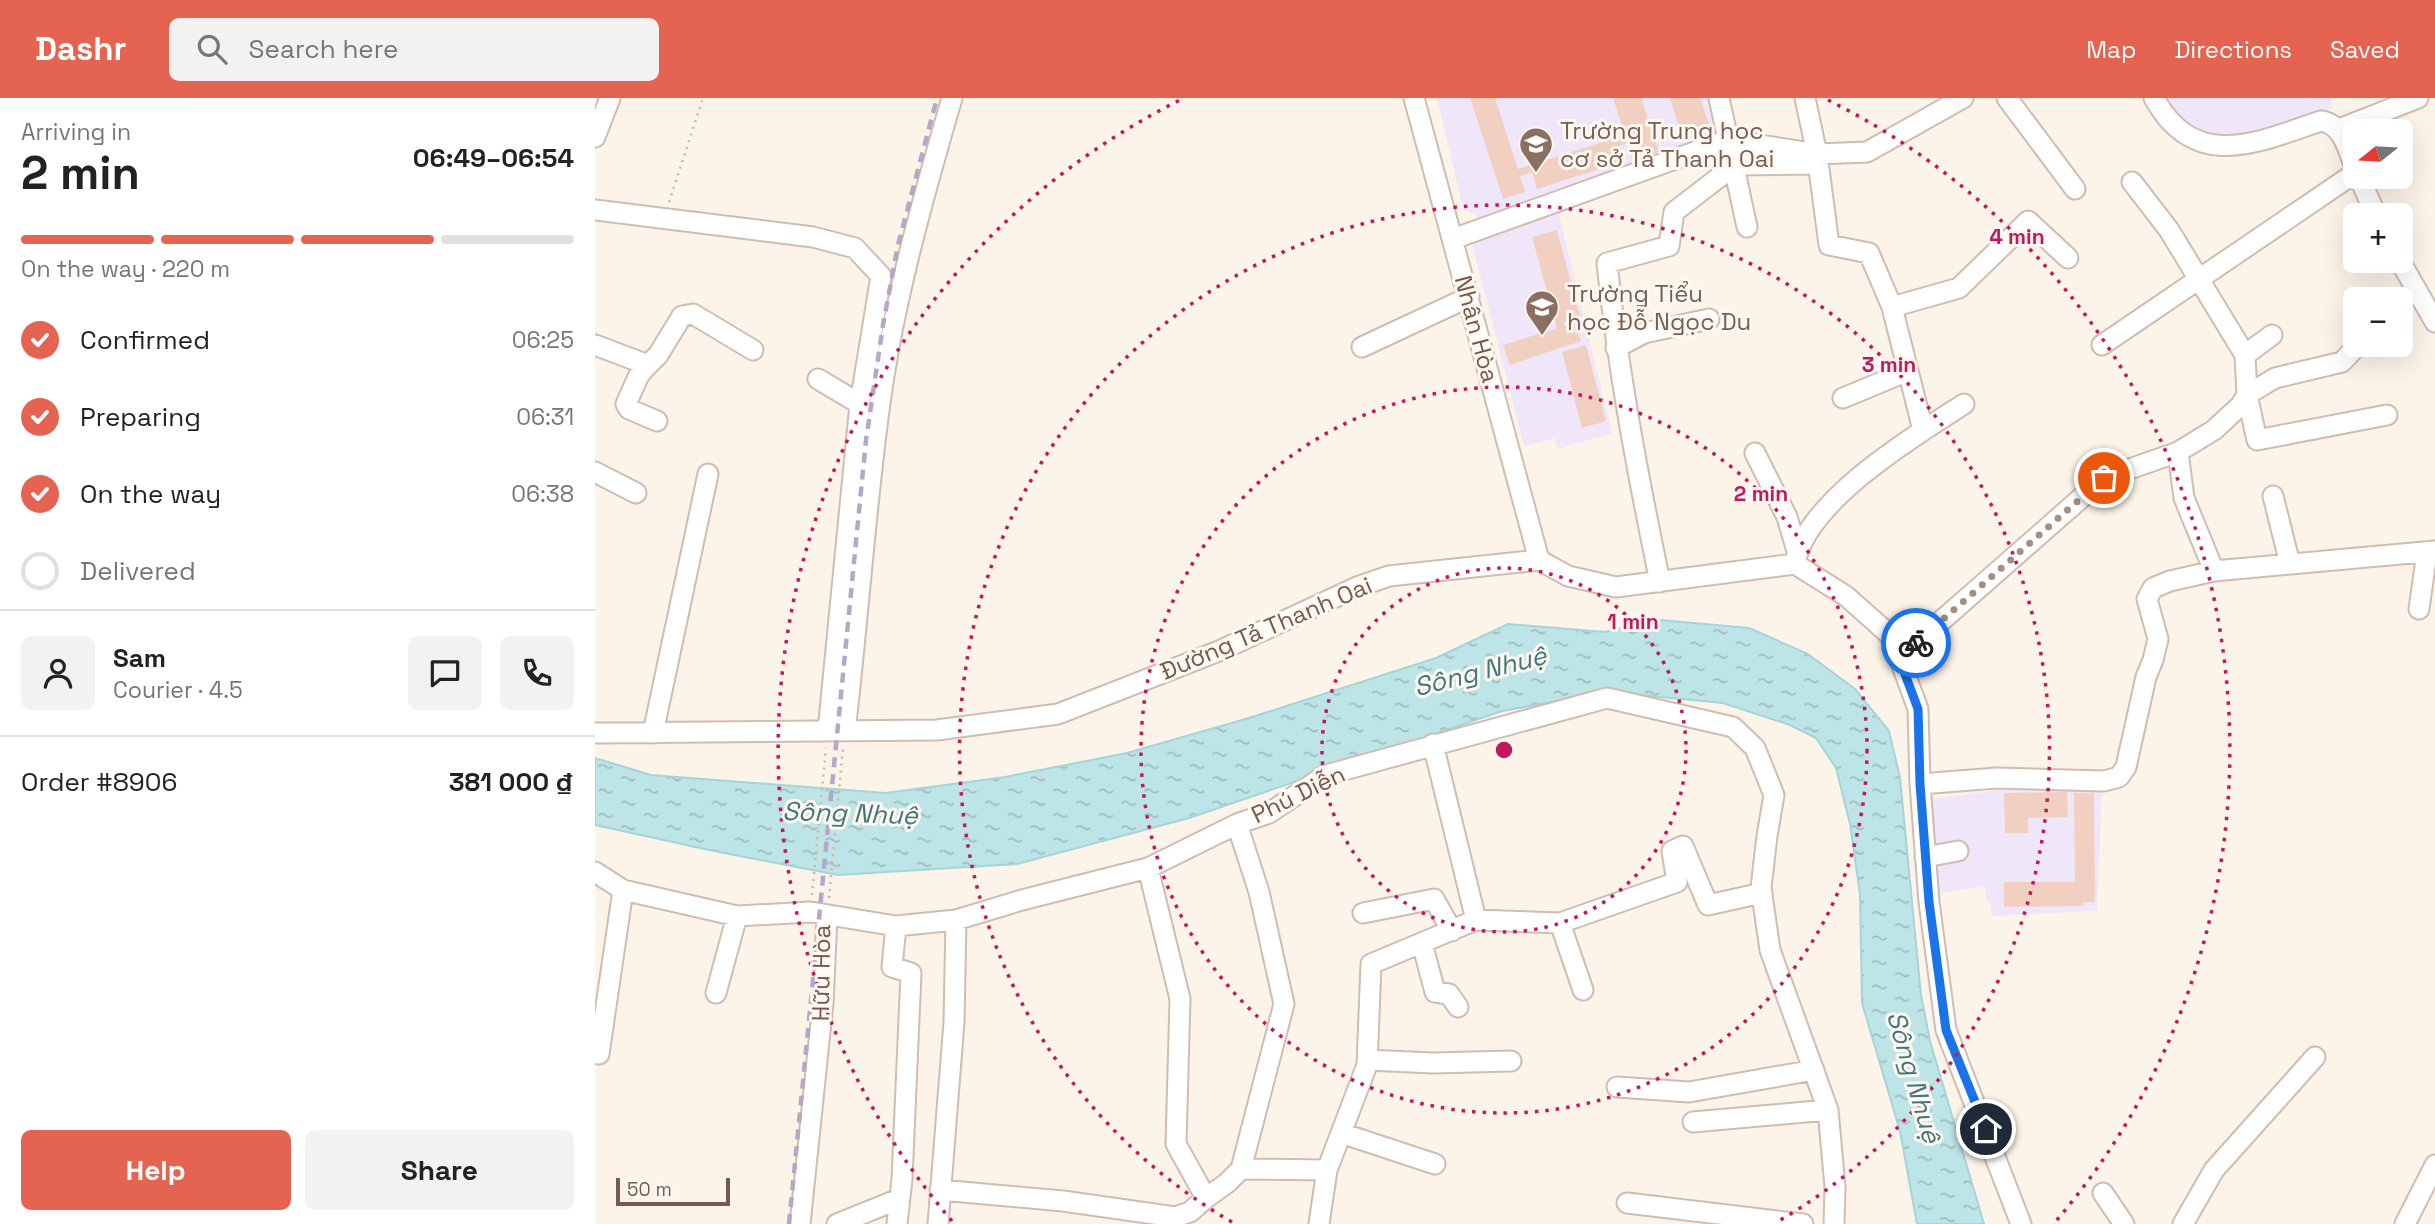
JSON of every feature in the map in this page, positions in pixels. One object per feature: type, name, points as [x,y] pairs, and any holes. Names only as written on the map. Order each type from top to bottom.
[{"type":"street","points":[[595,137],[610,98]]},
{"type":"street","points":[[835,740],[857,628],[880,402],[889,347],[912,244],[952,98]]},
{"type":"street","name":"Nhân Hòa","points":[[1414,98],[1539,560]]},
{"type":"street","points":[[1719,98],[1747,227]]},
{"type":"street","points":[[1805,98],[1818,159],[1829,244],[1868,253],[1892,307],[1923,430]]},
{"type":"street","points":[[1660,582],[1632,448],[1616,348],[1607,263],[1669,246],[1674,212],[1735,165],[1818,159],[1867,152],[1963,98]]},
{"type":"street","points":[[2007,98],[2075,189]]},
{"type":"street","points":[[2154,98],[2172,124],[2185,134],[2208,144],[2243,145],[2321,121],[2329,122],[2339,129],[2343,139]]},
{"type":"street","points":[[2339,129],[2418,98]]},
{"type":"street","points":[[1453,239],[1728,140],[1818,159]]},
{"type":"street","points":[[2132,181],[2169,230],[2245,355],[2247,395],[2257,440],[2387,415]]},
{"type":"street","points":[[2102,345],[2343,183]]},
{"type":"street","points":[[595,210],[813,237],[855,248],[881,276],[860,404],[835,740]]},
{"type":"street","points":[[1892,307],[1959,288],[2028,221],[2067,258]]},
{"type":"street","points":[[2407,273],[2435,322]]},
{"type":"street","points":[[1362,347],[1469,297]]},
{"type":"street","points":[[657,421],[629,409],[626,404],[639,375],[658,355],[682,316],[692,314],[753,350]]},
{"type":"street","points":[[1616,348],[1644,333],[1709,319]]},
{"type":"street","points":[[2245,355],[2272,335]]},
{"type":"street","points":[[595,345],[648,365]]},
{"type":"street","points":[[1899,658],[2104,478],[2178,452],[2214,430],[2237,409],[2247,395],[2275,378],[2341,362],[2346,357]]},
{"type":"street","points":[[1843,398],[1908,371]]},
{"type":"street","points":[[818,379],[860,404]]},
{"type":"street","points":[[1796,558],[1821,512],[1879,461],[1964,404]]},
{"type":"street","points":[[2178,452],[2184,498],[2214,571]]},
{"type":"street","points":[[1755,453],[1787,517],[1796,558],[1846,596],[1891,636],[1918,709],[1925,857],[1946,1030],[2021,1224]]},
{"type":"street","points":[[595,472],[636,493]]},
{"type":"street","points":[[653,733],[708,474]]},
{"type":"street","points":[[2273,496],[2290,564]]},
{"type":"street","points":[[1920,784],[1997,778],[2104,781],[2119,777],[2126,767],[2146,677],[2158,639],[2147,595],[2169,581],[2214,571],[2431,551],[2419,609]]},
{"type":"street","points":[[1539,560],[1568,576],[1616,587],[1796,558]]},
{"type":"street","name":"Đường Tả Thanh Oai","points":[[595,733],[835,740],[1058,714],[1219,651],[1357,587],[1389,576],[1539,560]]},
{"type":"street","name":"Phú Diễn","points":[[828,907],[896,926],[956,920],[1021,900],[1148,868],[1237,824],[1269,813],[1325,775],[1607,698],[1733,727],[1755,748],[1774,795],[1766,835],[1762,893]]},
{"type":"street","points":[[1433,744],[1476,920]]},
{"type":"street","points":[[940,1190],[1063,1201],[1175,1217],[1190,1212],[1241,1169],[1283,1004],[1259,892],[1237,824]]},
{"type":"street","points":[[1319,1224],[1327,1170],[1367,1060],[1371,964],[1476,920],[1560,923],[1677,883],[1672,851],[1683,846],[1708,905],[1762,893],[1770,950],[1828,1110],[1835,1187],[1834,1224]]},
{"type":"street","points":[[1925,857],[1958,851]]},
{"type":"street","points":[[1148,868],[1180,999],[1176,1144],[1206,1198]]},
{"type":"street","name":"Hữu Hòa","points":[[595,872],[623,890],[737,916],[811,912],[828,907],[823,1003],[800,1224]]},
{"type":"street","points":[[599,1054],[623,890]]},
{"type":"street","points":[[1363,913],[1434,899],[1452,931]]},
{"type":"street","points":[[716,993],[737,916]]},
{"type":"street","points":[[938,1224],[954,1022],[956,920]]},
{"type":"street","points":[[1560,923],[1583,990]]},
{"type":"street","points":[[896,926],[892,967],[911,973],[902,1179],[897,1224]]},
{"type":"street","points":[[1422,943],[1435,992],[1449,994],[1458,1007]]},
{"type":"street","points":[[2183,1224],[2214,1170],[2315,1057]]},
{"type":"street","points":[[1367,1060],[1433,1063],[1511,1061]]},
{"type":"street","points":[[1617,1087],[1689,1092],[1814,1070]]},
{"type":"street","points":[[1693,1122],[1828,1110]]},
{"type":"street","points":[[1341,1133],[1435,1164]]},
{"type":"street","points":[[2405,1224],[2435,1166]]},
{"type":"street","points":[[1241,1169],[1327,1170]]},
{"type":"street","points":[[2103,1193],[2125,1224]]},
{"type":"street","points":[[837,1224],[899,1199]]},
{"type":"street","points":[[1627,1203],[1803,1224]]},
{"type":"path","points":[[664,218],[703,98]]},
{"type":"path","points":[[812,898],[835,740]]},
{"type":"path","points":[[828,907],[835,740]]},
{"type":"shaded area","name":"Trường Trung học cơ sở Tả Thanh Oai","points":[[1437,98],[1715,98],[1718,139],[1483,220],[1463,208]]},
{"type":"shaded area","points":[[2160,98],[2330,98],[2333,108],[2242,141],[2217,141],[2187,129]]},
{"type":"shaded area","name":"Trường Tiểu học Đỗ Ngọc Du","points":[[1558,210],[1612,433],[1558,449],[1555,438],[1524,446],[1471,240]]},
{"type":"shaded area","points":[[2102,786],[2097,911],[1992,916],[1985,886],[1935,894],[1932,799],[1992,791]]},
{"type":"water","name":"Sông Nhuệ","points":[[1660,620],[1749,628],[1808,654],[1855,689],[1889,731],[1900,778],[1921,995],[1930,1041],[1984,1224],[1917,1224],[1900,1131],[1862,1003],[1860,894],[1850,824],[1836,768],[1816,738],[1790,725],[1723,703],[1608,692],[1502,711],[1189,818],[1017,864],[838,875],[595,825],[595,758],[651,775],[886,793],[1005,777],[1127,753],[1249,718],[1436,658],[1508,624],[1605,632]]},
{"type":"building","points":[[1470,98],[1495,98],[1518,169],[1625,135],[1613,98],[1641,98],[1659,152],[1633,161],[1627,143],[1616,147],[1621,162],[1537,189],[1532,172],[1520,176],[1525,192],[1503,199]]},
{"type":"building","points":[[1670,98],[1700,98],[1710,127],[1682,136]]},
{"type":"building","points":[[1557,230],[1580,316],[1564,322],[1564,325],[1574,322],[1581,341],[1510,365],[1503,345],[1557,328],[1532,237]]},
{"type":"building","points":[[1586,345],[1606,421],[1582,428],[1562,352]]},
{"type":"building","points":[[2067,792],[2068,817],[2028,818],[2028,833],[2005,833],[2004,793]]},
{"type":"building","points":[[2074,793],[2094,793],[2095,902],[2083,902],[2083,906],[2004,907],[2004,882],[2075,882]]},
{"type":"railway","points":[[789,1224],[866,440],[898,245],[937,98]]},
{"type":"way so far","points":[[1916,643],[2104,478]]},
{"type":"place","name":"Trường Trung học cơ sở Tả Thanh Oai","points":[[1536,174]]},
{"type":"place","name":"Trường Tiểu học Đỗ Ngọc Du","points":[[1542,337]]},
{"type":"route","points":[[1916,643],[1899,658],[1918,709],[1920,784],[1929,902],[1946,1030],[1986,1129]]}]
